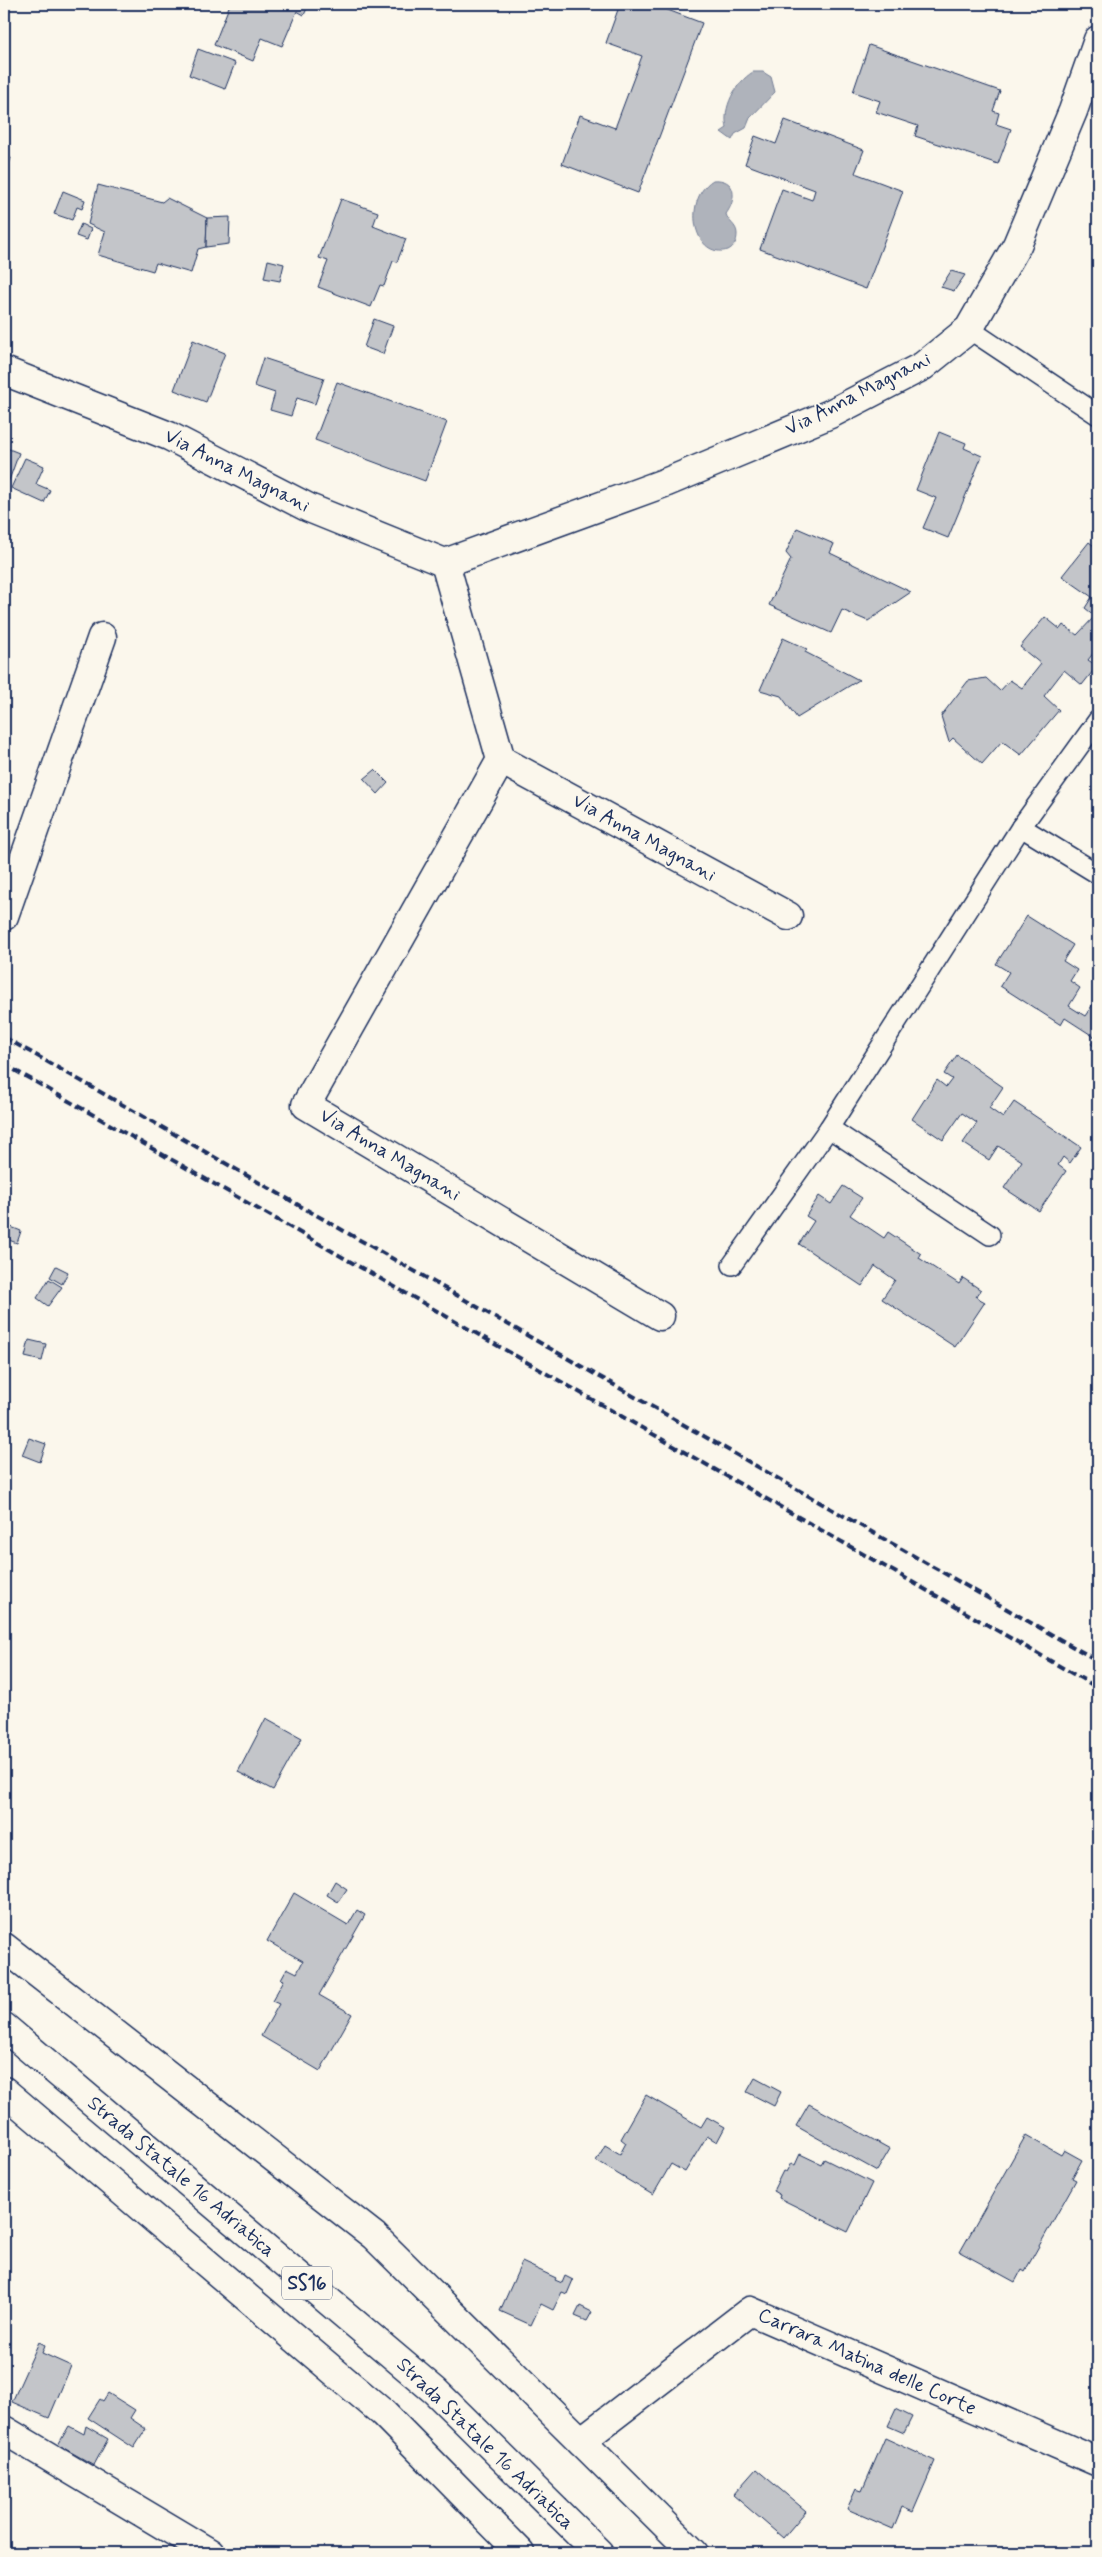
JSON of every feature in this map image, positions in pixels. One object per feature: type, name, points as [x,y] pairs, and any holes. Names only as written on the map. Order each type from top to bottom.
[{"type":"main road","name":"Via Anna Magnani","points":[[16,375],[169,436],[309,508],[445,563],[667,482],[830,414],[923,366],[969,329],[1017,246],[1074,111],[1098,40]]},
{"type":"main road","points":[[445,563],[501,760]]},
{"type":"main road","points":[[4,916],[102,637]]},
{"type":"main road","name":"Via Anna Magnani","points":[[660,1316],[306,1105],[501,760],[788,916]]},
{"type":"main road","points":[[4,1947],[374,2236],[694,2553]]},
{"type":"main road","name":"Strada Statale 16 Adriatica","points":[[4,2026],[435,2392],[599,2553]]},
{"type":"main road","name":"SS16","points":[[4,2091],[383,2413],[521,2553]]},
{"type":"main road","name":"Carrara Matina delle Corte","points":[[581,2441],[750,2311],[1098,2462]]},
{"type":"main road","points":[[4,2430],[210,2553]]},
{"type":"lane","points":[[969,329],[1098,415]]},
{"type":"lane","points":[[732,1265],[828,1128],[1021,827],[1098,720]]},
{"type":"lane","points":[[1021,827],[1098,874]]},
{"type":"lane","points":[[828,1128],[990,1235]]},
{"type":"shaded area","points":[[753,72],[763,72],[771,77],[775,92],[750,118],[746,128],[735,134],[732,140],[721,132],[727,128],[726,112],[728,104],[736,89]]},
{"type":"shaded area","points":[[713,180],[727,182],[733,191],[732,202],[726,214],[736,228],[737,237],[735,244],[728,250],[716,251],[707,246],[700,237],[696,226],[697,200],[703,189]]},
{"type":"building","points":[[230,4],[309,4],[304,15],[297,11],[282,46],[262,38],[253,61],[214,45]]},
{"type":"building","points":[[620,4],[652,4],[702,23],[638,193],[562,164],[580,115],[615,128],[642,56],[606,43]]},
{"type":"building","points":[[869,45],[1000,91],[993,111],[999,113],[996,124],[1011,129],[998,164],[915,136],[918,126],[876,112],[880,101],[853,92]]},
{"type":"building","points":[[198,49],[235,63],[225,89],[189,75]]},
{"type":"building","points":[[785,120],[864,150],[855,173],[903,191],[866,289],[760,249],[782,189],[812,200],[815,190],[745,164],[755,136],[776,144]]},
{"type":"building","points":[[4,155],[11,158],[4,180]]},
{"type":"building","points":[[98,185],[162,202],[167,198],[207,218],[206,247],[198,249],[191,273],[156,263],[153,271],[98,255],[105,232],[88,224]]},
{"type":"building","points":[[63,191],[85,200],[82,209],[77,207],[72,220],[54,214]]},
{"type":"building","points":[[341,199],[378,212],[373,226],[406,239],[397,262],[393,261],[384,286],[380,285],[371,307],[318,287],[328,261],[319,258]]},
{"type":"building","points":[[230,217],[229,244],[206,247],[207,218]]},
{"type":"building","points":[[81,224],[91,229],[87,240],[76,236]]},
{"type":"building","points":[[1098,228],[1098,243],[1093,241]]},
{"type":"building","points":[[268,260],[284,264],[280,281],[264,278]]},
{"type":"building","points":[[951,271],[965,275],[954,291],[941,287]]},
{"type":"building","points":[[374,319],[393,326],[383,354],[364,347]]},
{"type":"building","points":[[193,340],[225,353],[206,402],[174,390]]},
{"type":"building","points":[[263,358],[324,378],[315,404],[297,398],[291,416],[270,410],[275,393],[254,386]]},
{"type":"building","points":[[337,382],[447,422],[425,481],[315,440]]},
{"type":"building","points":[[939,432],[966,443],[964,448],[982,456],[948,538],[923,528],[936,498],[916,490]]},
{"type":"building","points":[[4,447],[19,453],[4,494]]},
{"type":"building","points":[[25,458],[44,466],[36,484],[50,490],[44,503],[11,488]]},
{"type":"building","points":[[797,528],[834,544],[830,553],[911,592],[868,621],[842,610],[831,633],[769,605],[791,559],[786,553]]},
{"type":"building","points":[[1089,542],[1098,549],[1098,647],[1088,660],[1097,666],[1082,685],[1064,670],[1044,696],[1059,710],[1021,755],[1002,741],[982,764],[953,738],[949,742],[941,716],[968,681],[986,678],[1000,691],[1010,680],[1022,688],[1041,664],[1020,647],[1045,617],[1060,629],[1063,625],[1077,635],[1095,616],[1085,608],[1092,597],[1062,576]]},
{"type":"building","points":[[783,638],[807,649],[805,652],[859,680],[797,718],[781,696],[760,690]]},
{"type":"building","points":[[375,770],[388,783],[378,794],[364,779]]},
{"type":"building","points":[[1027,916],[1073,945],[1063,961],[1077,970],[1070,981],[1080,988],[1069,1006],[1085,1016],[1096,1000],[1098,1002],[1098,1049],[1091,1044],[1096,1038],[1065,1018],[1061,1025],[1000,986],[1009,972],[996,964]]},
{"type":"building","points":[[957,1055],[1003,1087],[989,1108],[1003,1118],[1014,1102],[1081,1147],[1070,1163],[1063,1157],[1058,1165],[1066,1171],[1039,1211],[1004,1188],[1022,1161],[998,1146],[989,1160],[963,1143],[977,1123],[962,1113],[943,1140],[912,1119],[937,1080],[946,1087],[952,1079],[944,1074]]},
{"type":"building","points":[[843,1186],[862,1198],[850,1215],[884,1238],[888,1232],[921,1254],[919,1258],[959,1284],[963,1278],[981,1290],[976,1297],[985,1302],[955,1347],[882,1299],[895,1280],[875,1266],[862,1286],[799,1244],[814,1221],[806,1216],[819,1196],[831,1204]]},
{"type":"building","points":[[11,1227],[21,1231],[17,1243],[6,1239]]},
{"type":"building","points":[[4,1245],[8,1248],[4,1257]]},
{"type":"building","points":[[56,1266],[68,1272],[62,1284],[50,1277]]},
{"type":"building","points":[[49,1279],[62,1287],[48,1306],[37,1298]]},
{"type":"building","points":[[29,1340],[46,1344],[42,1361],[25,1357]]},
{"type":"building","points":[[29,1438],[46,1444],[40,1462],[22,1455]]},
{"type":"building","points":[[266,1718],[302,1738],[273,1790],[238,1772]]},
{"type":"building","points":[[335,1881],[347,1889],[338,1902],[327,1895]]},
{"type":"building","points":[[294,1893],[348,1925],[357,1910],[365,1915],[319,1995],[352,2014],[320,2071],[261,2036],[279,2004],[272,2001],[284,1980],[281,1979],[287,1968],[297,1973],[303,1961],[267,1941]]},
{"type":"building","points":[[755,2078],[781,2092],[774,2106],[747,2092]]},
{"type":"building","points":[[646,2095],[701,2127],[707,2117],[725,2127],[717,2142],[707,2136],[685,2172],[671,2164],[653,2195],[596,2161],[605,2145],[620,2154],[626,2143],[621,2139]]},
{"type":"building","points":[[809,2104],[890,2149],[877,2171],[796,2126]]},
{"type":"building","points":[[1026,2135],[1061,2155],[1064,2150],[1082,2160],[1072,2178],[1076,2180],[1025,2271],[1022,2269],[1015,2282],[960,2252]]},
{"type":"building","points":[[800,2154],[821,2164],[824,2159],[872,2183],[848,2232],[779,2198],[780,2195],[773,2191],[783,2171],[786,2172],[791,2163],[795,2165]]},
{"type":"building","points":[[522,2262],[556,2278],[555,2280],[562,2283],[565,2276],[573,2280],[567,2294],[562,2292],[553,2310],[541,2304],[531,2325],[500,2311]]},
{"type":"building","points":[[580,2306],[592,2312],[587,2321],[575,2316]]},
{"type":"building","points":[[39,2342],[45,2345],[42,2353],[71,2366],[49,2418],[12,2402]]},
{"type":"building","points":[[108,2393],[135,2410],[130,2418],[146,2429],[134,2448],[88,2418],[100,2399],[103,2401]]},
{"type":"building","points":[[896,2409],[912,2417],[904,2433],[888,2426]]},
{"type":"building","points":[[69,2426],[84,2434],[86,2426],[108,2439],[94,2465],[58,2445]]},
{"type":"building","points":[[885,2438],[935,2461],[913,2512],[902,2507],[893,2529],[847,2509],[856,2489],[862,2491]]},
{"type":"building","points":[[756,2469],[806,2511],[783,2538],[733,2495]]},
{"type":"railway","points":[[4,1037],[1098,1661]]},
{"type":"railway","points":[[4,1064],[1098,1688]]}]
